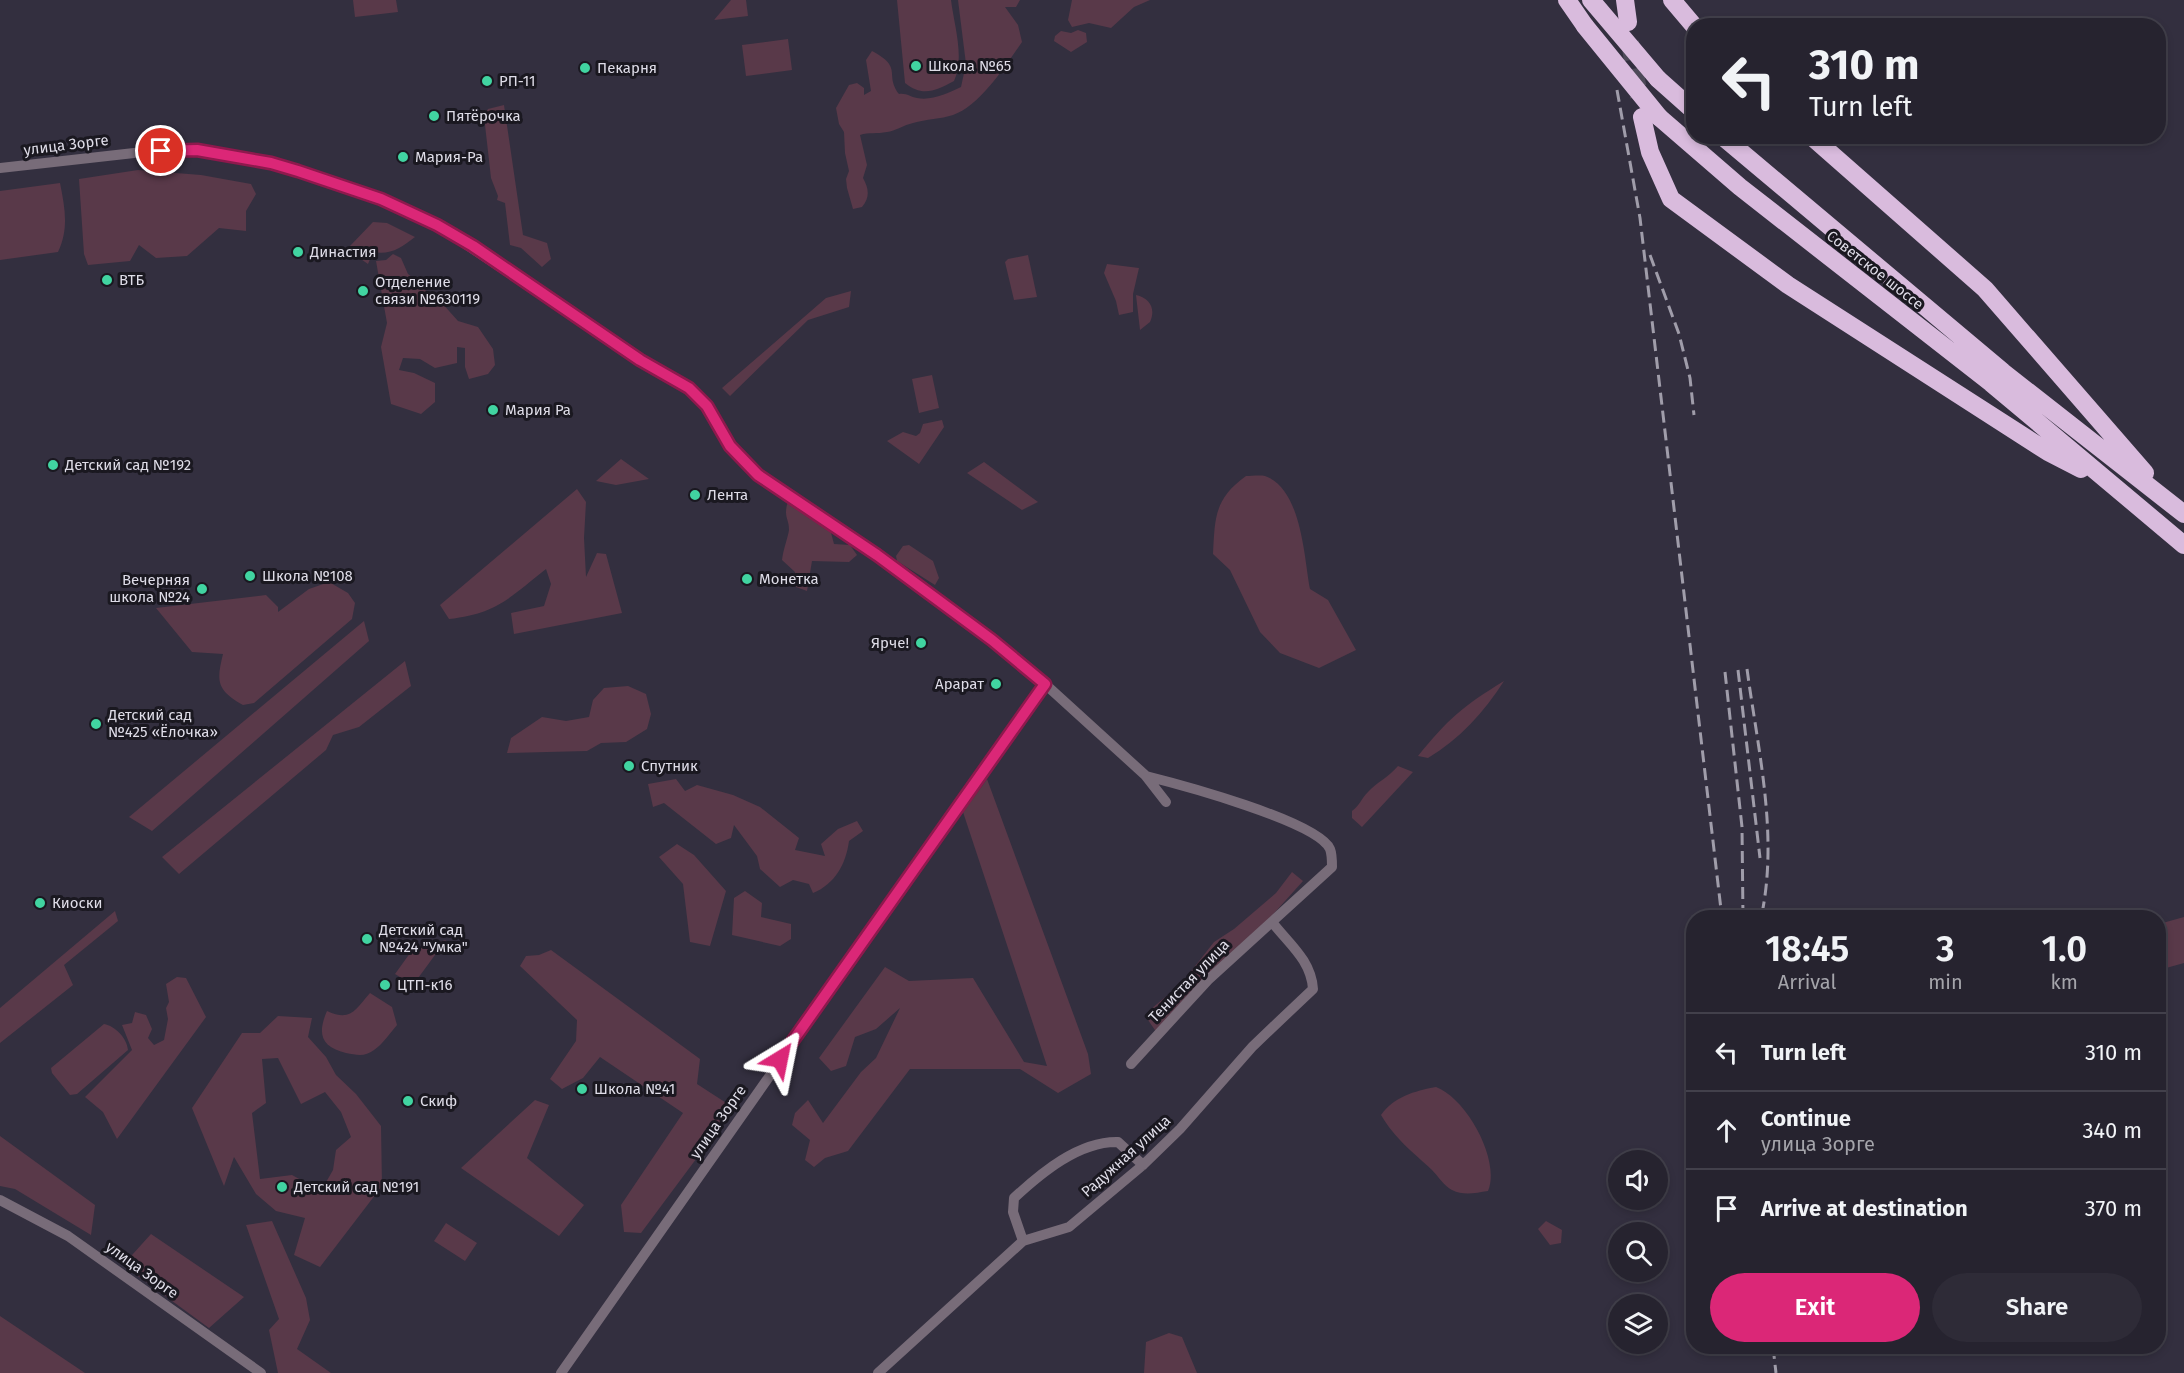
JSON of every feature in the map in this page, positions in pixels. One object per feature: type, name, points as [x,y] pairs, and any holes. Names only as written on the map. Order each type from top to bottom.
[{"type":"highway","name":"Советское шоссе","points":[[1567,0],[1650,117],[1991,383],[2184,545]]},
{"type":"highway","points":[[1591,0],[1658,79],[1686,104]]},
{"type":"highway","points":[[1625,0],[1628,22]]},
{"type":"highway","points":[[1672,0],[1687,18]]},
{"type":"highway","points":[[1650,117],[1650,152],[1671,199],[1788,285],[2048,452],[2112,485]]},
{"type":"highway","name":"Советское шоссе","points":[[1732,144],[2003,372],[2184,513]]},
{"type":"highway","points":[[1819,144],[1986,290],[2168,500]]},
{"type":"street","name":"улица Зорге","points":[[0,168],[143,152],[197,150],[271,163],[298,171],[375,196],[437,225],[689,388],[707,406],[730,446],[758,475],[877,555],[992,640],[1045,684],[1145,776],[1166,802]]},
{"type":"street","name":"улица Зорге","points":[[561,1373],[1045,684]]},
{"type":"street","name":"Тенистая улица","points":[[1131,1064],[1208,980],[1332,867],[1330,849],[1323,840],[1302,826],[1201,790],[1145,776]]},
{"type":"street","name":"Радужная улица","points":[[878,1373],[1023,1241],[1069,1227],[1143,1165],[1180,1129],[1253,1046],[1313,989],[1312,973],[1305,960],[1272,922]]},
{"type":"street","points":[[1023,1241],[1013,1212],[1014,1198],[1052,1168],[1101,1142],[1118,1142],[1143,1165]]},
{"type":"street","name":"улица Зорге","points":[[0,1200],[68,1236],[261,1373]]},
{"type":"shaded area","points":[[353,0],[396,0],[398,12],[355,17]]},
{"type":"shaded area","points":[[731,0],[746,0],[748,16],[714,20]]},
{"type":"shaded area","points":[[897,0],[951,0],[959,52],[954,81],[929,91],[917,90],[905,83]]},
{"type":"shaded area","points":[[958,0],[1020,0],[1016,7],[1005,7],[1018,25],[1022,42],[992,84],[963,110],[953,115],[910,124],[883,133],[860,135],[867,165],[863,178],[868,193],[862,207],[853,209],[847,188],[846,179],[849,171],[844,132],[839,124],[836,108],[849,85],[857,83],[864,88],[864,95],[871,91],[866,60],[872,51],[888,62],[899,94],[928,98],[940,96],[961,87],[966,64]]},
{"type":"shaded area","points":[[1072,0],[1150,0],[1134,7],[1111,28],[1089,23],[1072,27],[1068,20]]},
{"type":"shaded area","points":[[1078,30],[1086,33],[1087,42],[1071,52],[1054,41],[1055,36],[1061,31],[1071,33]]},
{"type":"shaded area","points":[[788,39],[792,70],[746,76],[742,45]]},
{"type":"shaded area","points":[[504,105],[523,235],[547,243],[551,259],[542,267],[521,248],[510,245],[505,203],[497,200],[498,196],[491,178],[484,116],[488,109]]},
{"type":"shaded area","points":[[138,170],[201,175],[251,184],[256,194],[246,211],[246,231],[219,228],[187,256],[156,258],[139,245],[130,261],[88,265],[84,254],[79,179]]},
{"type":"shaded area","points":[[60,183],[65,227],[58,252],[0,260],[0,191]]},
{"type":"shaded area","points":[[373,222],[387,223],[415,237],[396,250],[373,252],[368,264],[352,253],[350,246]]},
{"type":"shaded area","points":[[393,254],[401,258],[408,274],[420,283],[432,299],[441,302],[458,321],[478,327],[493,349],[495,365],[488,374],[469,379],[465,367],[465,348],[457,347],[457,363],[435,368],[420,359],[403,358],[399,370],[414,373],[435,383],[435,402],[421,414],[391,404],[381,347],[387,323],[376,261],[386,260]]},
{"type":"shaded area","points":[[1028,255],[1037,297],[1014,300],[1005,262],[1008,259]]},
{"type":"shaded area","points":[[1107,264],[1139,268],[1133,294],[1133,312],[1119,315],[1116,301],[1104,273]]},
{"type":"shaded area","points":[[851,291],[849,307],[808,320],[730,396],[722,388],[826,298]]},
{"type":"shaded area","points":[[1136,295],[1148,301],[1152,309],[1150,322],[1140,330]]},
{"type":"shaded area","points":[[932,375],[939,408],[919,413],[912,379]]},
{"type":"shaded area","points":[[942,420],[944,427],[919,464],[887,441],[903,432],[916,436],[920,433],[923,424]]},
{"type":"shaded area","points":[[621,459],[649,479],[616,485],[596,481]]},
{"type":"shaded area","points":[[984,462],[1038,502],[1022,510],[967,473]]},
{"type":"shaded area","points":[[1246,476],[1265,476],[1277,483],[1287,495],[1299,526],[1310,589],[1328,600],[1356,650],[1319,668],[1280,653],[1260,632],[1230,570],[1213,554],[1218,510],[1235,484]]},
{"type":"shaded area","points":[[577,489],[586,502],[584,538],[586,577],[597,553],[606,554],[622,613],[514,634],[511,613],[544,606],[551,584],[546,569],[502,603],[480,613],[449,619],[440,605]]},
{"type":"shaded area","points":[[788,501],[830,529],[834,544],[850,545],[857,555],[849,562],[812,561],[807,591],[796,587],[795,572],[782,560],[789,530],[786,514]]},
{"type":"shaded area","points":[[909,545],[933,561],[939,578],[935,585],[897,561],[896,556],[903,546]]},
{"type":"shaded area","points":[[329,582],[348,593],[355,603],[352,619],[254,703],[243,705],[223,690],[219,678],[223,654],[192,652],[156,608],[266,595],[278,607],[278,612],[309,589]]},
{"type":"shaded area","points":[[364,621],[369,641],[152,831],[129,817]]},
{"type":"shaded area","points":[[405,661],[411,686],[359,727],[333,735],[326,750],[179,874],[162,857]]},
{"type":"shaded area","points":[[1504,681],[1480,714],[1451,742],[1428,758],[1418,756],[1457,714]]},
{"type":"shaded area","points":[[628,686],[646,694],[651,714],[647,729],[626,742],[601,743],[587,751],[507,753],[511,738],[542,717],[566,721],[589,717],[593,700],[604,688]]},
{"type":"shaded area","points":[[1398,766],[1413,772],[1362,827],[1352,818],[1352,811],[1372,788]]},
{"type":"shaded area","points":[[676,779],[685,791],[697,785],[733,795],[760,807],[799,838],[795,850],[825,856],[821,844],[838,829],[857,821],[863,831],[849,841],[845,858],[838,872],[821,889],[813,893],[809,884],[793,880],[780,887],[760,869],[757,856],[734,825],[731,838],[716,844],[664,803],[653,807],[648,784]]},
{"type":"shaded area","points":[[987,779],[1088,1054],[1091,1074],[1058,1093],[1020,1069],[910,1069],[848,1151],[825,1158],[814,1167],[805,1160],[810,1140],[792,1125],[795,1113],[808,1100],[823,1123],[861,1072],[876,1058],[900,1008],[876,1029],[855,1037],[846,1066],[831,1071],[819,1058],[885,967],[909,981],[973,978],[1024,1062],[1047,1066],[963,812]]},
{"type":"shaded area","points":[[677,844],[694,855],[726,891],[710,946],[690,942],[683,884],[659,857]]},
{"type":"shaded area","points":[[1292,872],[1303,881],[1259,930],[1157,1033],[1148,1020],[1151,1009],[1181,984],[1214,942],[1234,929],[1276,893]]},
{"type":"shaded area","points":[[745,891],[762,903],[761,917],[791,924],[791,939],[780,946],[732,935],[734,898]]},
{"type":"shaded area","points":[[115,911],[118,921],[64,965],[73,985],[0,1043],[0,1008]]},
{"type":"shaded area","points":[[2184,917],[2184,963],[2166,968],[2166,922]]},
{"type":"shaded area","points":[[446,940],[413,985],[395,974],[413,949]]},
{"type":"shaded area","points":[[551,950],[700,1059],[697,1084],[734,1108],[641,1233],[624,1232],[621,1205],[683,1113],[600,1057],[583,1078],[562,1089],[550,1079],[576,1041],[577,1020],[520,966],[526,956],[539,955]]},
{"type":"shaded area","points":[[177,977],[186,978],[206,1017],[117,1139],[103,1112],[85,1097],[132,1050],[122,1025],[132,1023],[135,1012],[146,1015],[152,1029],[148,1038],[154,1045],[164,1040],[168,1019],[166,1008],[169,1002],[166,984]]},
{"type":"shaded area","points":[[370,993],[392,1007],[397,1025],[380,1045],[367,1054],[350,1054],[331,1047],[326,1043],[322,1033],[327,1011],[347,1015],[356,1009]]},
{"type":"shaded area","points":[[278,1016],[312,1018],[308,1037],[326,1057],[336,1075],[356,1094],[381,1126],[382,1186],[320,1267],[294,1255],[305,1218],[276,1211],[256,1194],[234,1157],[224,1186],[192,1108],[242,1033],[260,1033]],"holes":[[[278,1058],[301,1104],[325,1092],[341,1112],[351,1137],[336,1150],[333,1170],[321,1191],[292,1175],[260,1179],[252,1113],[266,1103],[262,1059]]]},
{"type":"shaded area","points":[[104,1024],[120,1033],[128,1050],[77,1094],[70,1095],[52,1073],[51,1068]]},
{"type":"shaded area","points":[[1436,1087],[1459,1104],[1478,1132],[1490,1163],[1491,1178],[1488,1191],[1465,1193],[1449,1188],[1398,1138],[1381,1115],[1398,1099]]},
{"type":"shaded area","points":[[535,1100],[549,1105],[527,1158],[584,1205],[559,1236],[461,1168]]},
{"type":"shaded area","points":[[0,1136],[95,1205],[91,1235],[15,1189],[0,1186]]},
{"type":"shaded area","points":[[272,1221],[306,1298],[310,1320],[297,1349],[331,1373],[278,1373],[269,1330],[279,1319],[246,1225]]},
{"type":"shaded area","points":[[1546,1221],[1562,1230],[1561,1243],[1550,1245],[1538,1229]]},
{"type":"shaded area","points":[[446,1223],[477,1243],[465,1261],[434,1241]]},
{"type":"shaded area","points":[[151,1234],[244,1297],[209,1328],[123,1265]]},
{"type":"shaded area","points":[[0,1316],[85,1373],[0,1373]]},
{"type":"shaded area","points":[[1169,1333],[1182,1337],[1197,1373],[1144,1373],[1146,1342]]},
{"type":"tunnel","points":[[1630,42],[1639,97]]},
{"type":"railway","points":[[1617,90],[1640,218],[1721,910]]},
{"type":"railway","points":[[1650,255],[1679,334],[1690,378],[1694,415]]},
{"type":"railway","points":[[1747,669],[1761,762],[1767,825],[1768,856],[1762,910]]},
{"type":"railway","points":[[1738,670],[1760,858]]},
{"type":"railway","points":[[1725,672],[1742,827],[1743,910]]},
{"type":"railway","points":[[1774,1354],[1776,1373]]},
{"type":"place","name":"Школа №65","points":[[916,66]]},
{"type":"place","name":"Пекарня","points":[[585,68]]},
{"type":"place","name":"РП-11","points":[[487,81]]},
{"type":"place","name":"Пятёрочка","points":[[434,116]]},
{"type":"place","name":"Мария-Ра","points":[[403,157]]},
{"type":"place","name":"Династия","points":[[298,252]]},
{"type":"place","name":"ВТБ","points":[[107,280]]},
{"type":"place","name":"Отделение связи №630119","points":[[363,291]]},
{"type":"place","name":"Мария Ра","points":[[493,410]]},
{"type":"place","name":"Детский сад №192","points":[[53,465]]},
{"type":"place","name":"Лента","points":[[695,495]]},
{"type":"place","name":"Школа №108","points":[[250,576]]},
{"type":"place","name":"Монетка","points":[[747,579]]},
{"type":"place","name":"Вечерняя школа №24","points":[[202,589]]},
{"type":"place","name":"Ярче!","points":[[921,643]]},
{"type":"place","name":"Арарат","points":[[996,684]]},
{"type":"place","name":"Детский сад №425 «Ёлочка»","points":[[96,724]]},
{"type":"place","name":"Спутник","points":[[629,766]]},
{"type":"place","name":"Киоски","points":[[40,903]]},
{"type":"place","name":"Детский сад №424 \"Умка\"","points":[[367,939]]},
{"type":"place","name":"ЦТП-к16","points":[[385,985]]},
{"type":"place","name":"Школа №41","points":[[582,1089]]},
{"type":"place","name":"Скиф","points":[[408,1101]]},
{"type":"place","name":"Детский сад №191","points":[[282,1187]]},
{"type":"route","points":[[161,151],[197,150],[271,163],[298,171],[381,199],[437,225],[473,246],[640,360],[689,388],[707,406],[730,446],[758,475],[877,555],[992,640],[1045,684],[1005,744],[954,812],[780,1059]]}]
